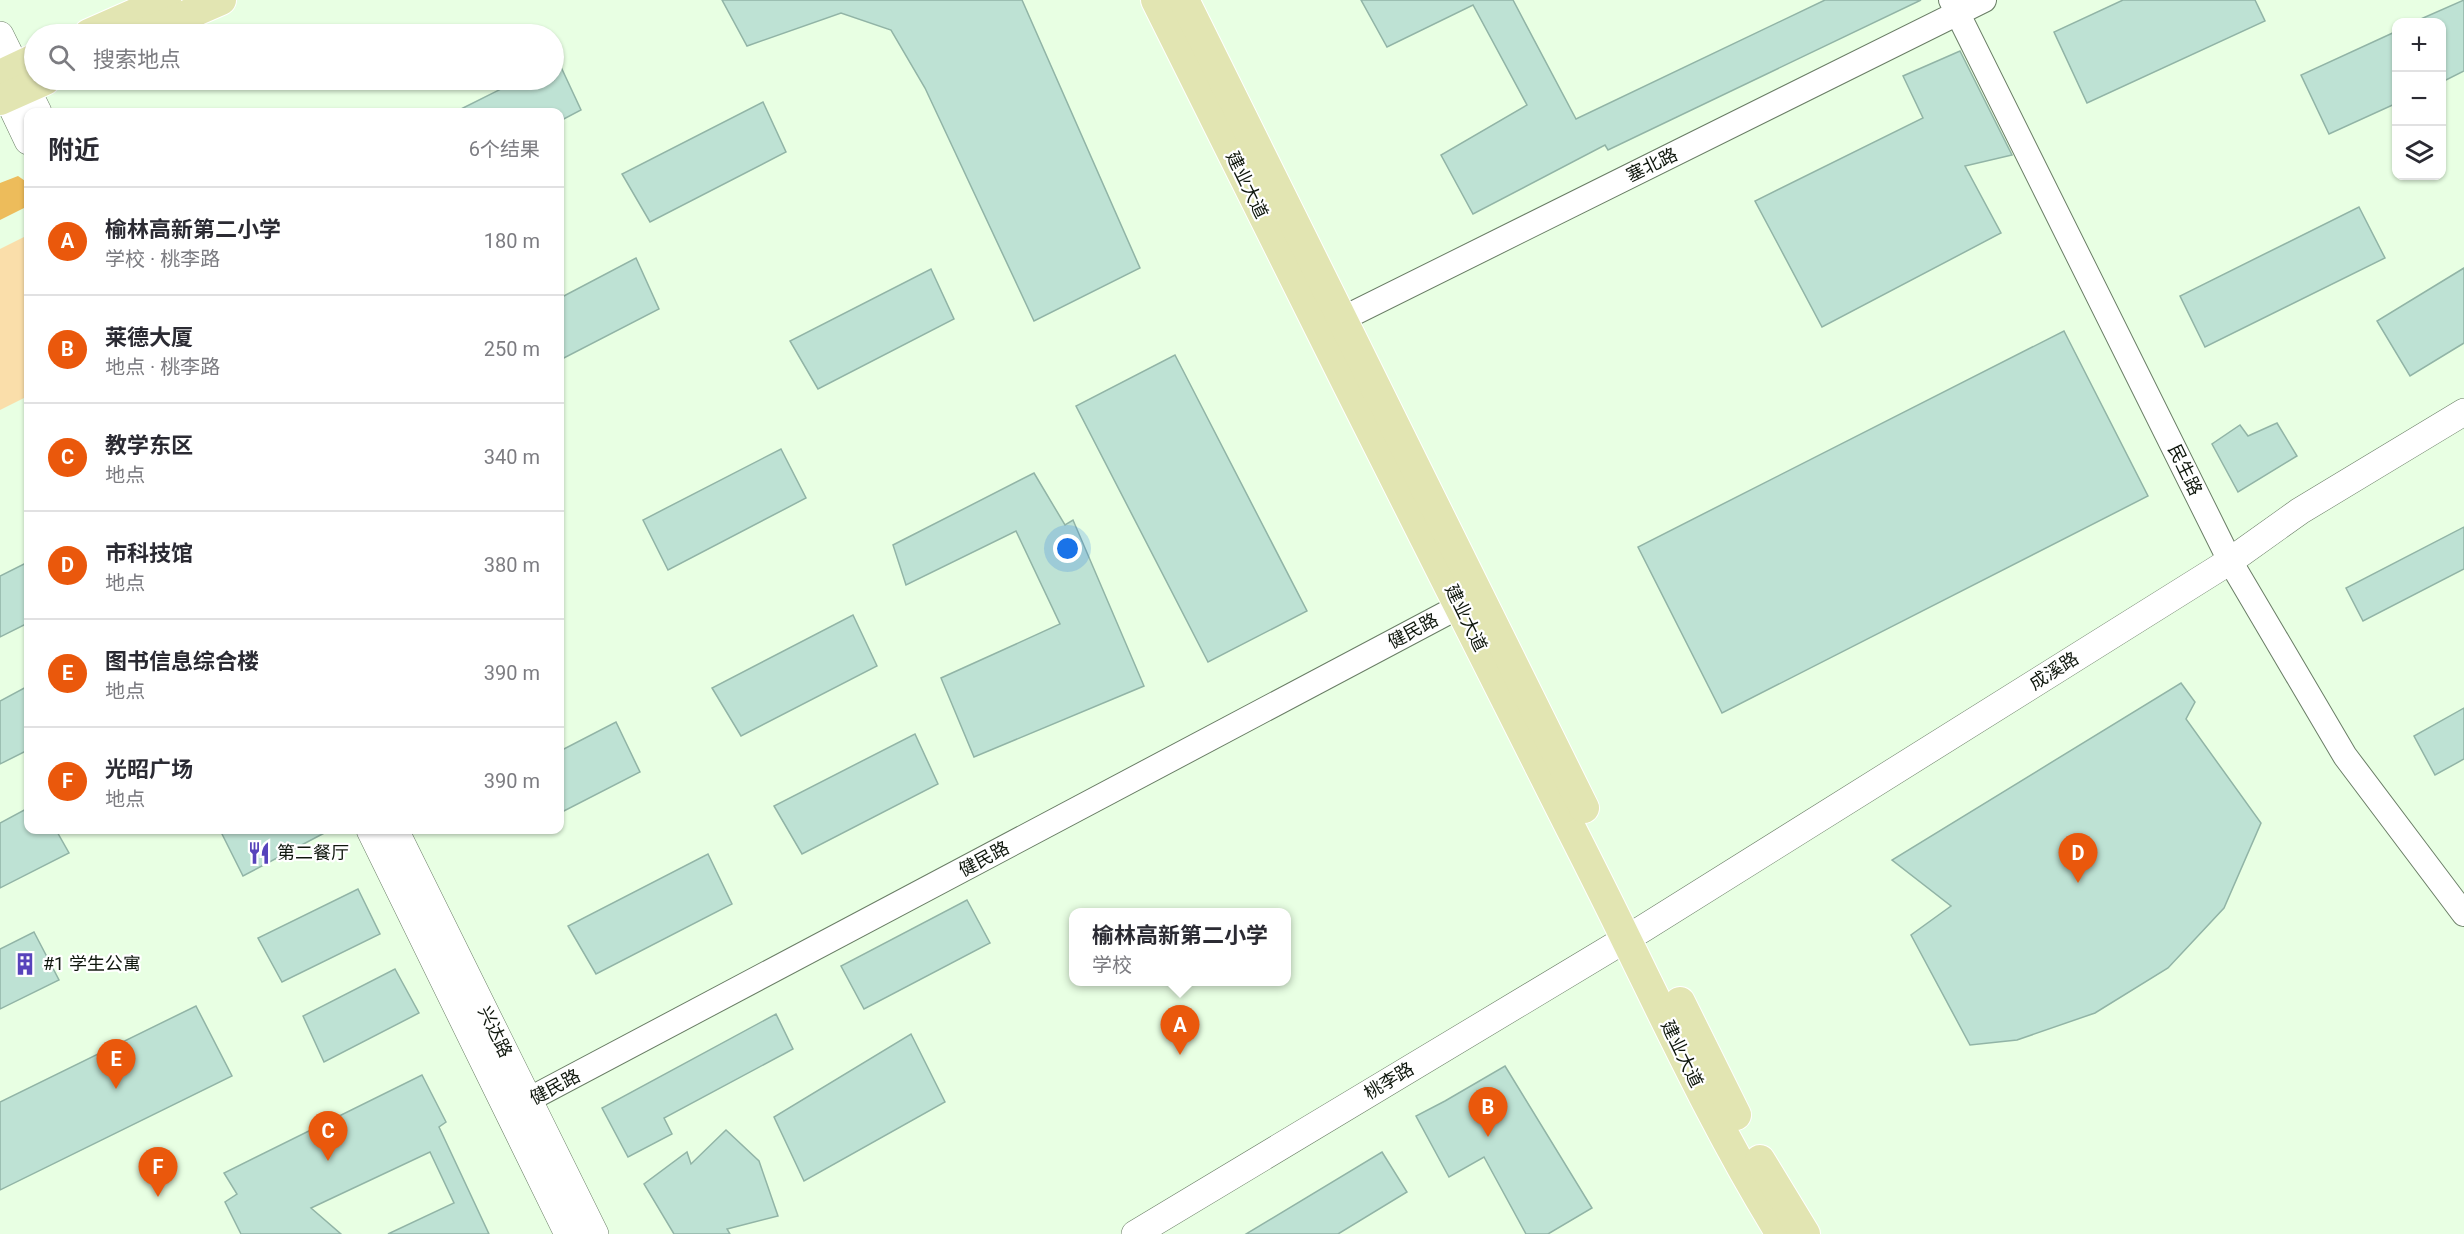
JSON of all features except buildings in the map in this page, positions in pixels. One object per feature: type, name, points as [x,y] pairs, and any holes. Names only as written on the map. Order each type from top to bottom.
[{"type":"main road","points":[[112,24],[166,0]]},
{"type":"main road","points":[[165,24],[221,0]]},
{"type":"main road","name":"建业大道","points":[[1156,0],[1330,325],[1635,933],[1681,1054],[1741,1170],[1781,1234]]},
{"type":"main road","name":"建业大道","points":[[1184,0],[1330,325],[1460,606],[1635,933],[1760,1160],[1805,1234]]},
{"type":"main road","points":[[0,35],[19,84],[24,116]]},
{"type":"main road","name":"成溪路","points":[[1635,933],[2230,561],[2300,511],[2464,412]]},
{"type":"main road","name":"兴达路","points":[[372,834],[519,1106],[595,1234]]},
{"type":"main road","name":"兴达路","points":[[397,834],[519,1106],[568,1234]]},
{"type":"main road","name":"桃李路","points":[[1146,1231],[1635,933]]},
{"type":"street","name":"塞北路","points":[[1330,325],[1954,7],[1984,0]]},
{"type":"street","name":"民生路","points":[[1954,7],[2230,561],[2345,756],[2464,915]]},
{"type":"street","name":"健民路","points":[[519,1106],[1460,606]]},
{"type":"shaded area","points":[[18,176],[24,180],[24,208],[0,220],[0,183]]},
{"type":"shaded area","points":[[24,237],[24,398],[0,410],[0,249]]},
{"type":"place","name":"第二餐厅","points":[[259,853]]},
{"type":"place","name":"市科技馆","points":[[2078,883]]},
{"type":"place","name":"#1 学生公寓","points":[[25,964]]},
{"type":"place","name":"榆林高新第二小学","points":[[1180,1055]]},
{"type":"place","name":"图书信息综合楼","points":[[116,1089]]},
{"type":"place","name":"莱德大厦","points":[[1488,1137]]},
{"type":"place","name":"教学东区","points":[[328,1161]]},
{"type":"place","name":"光昭广场","points":[[158,1197]]}]
